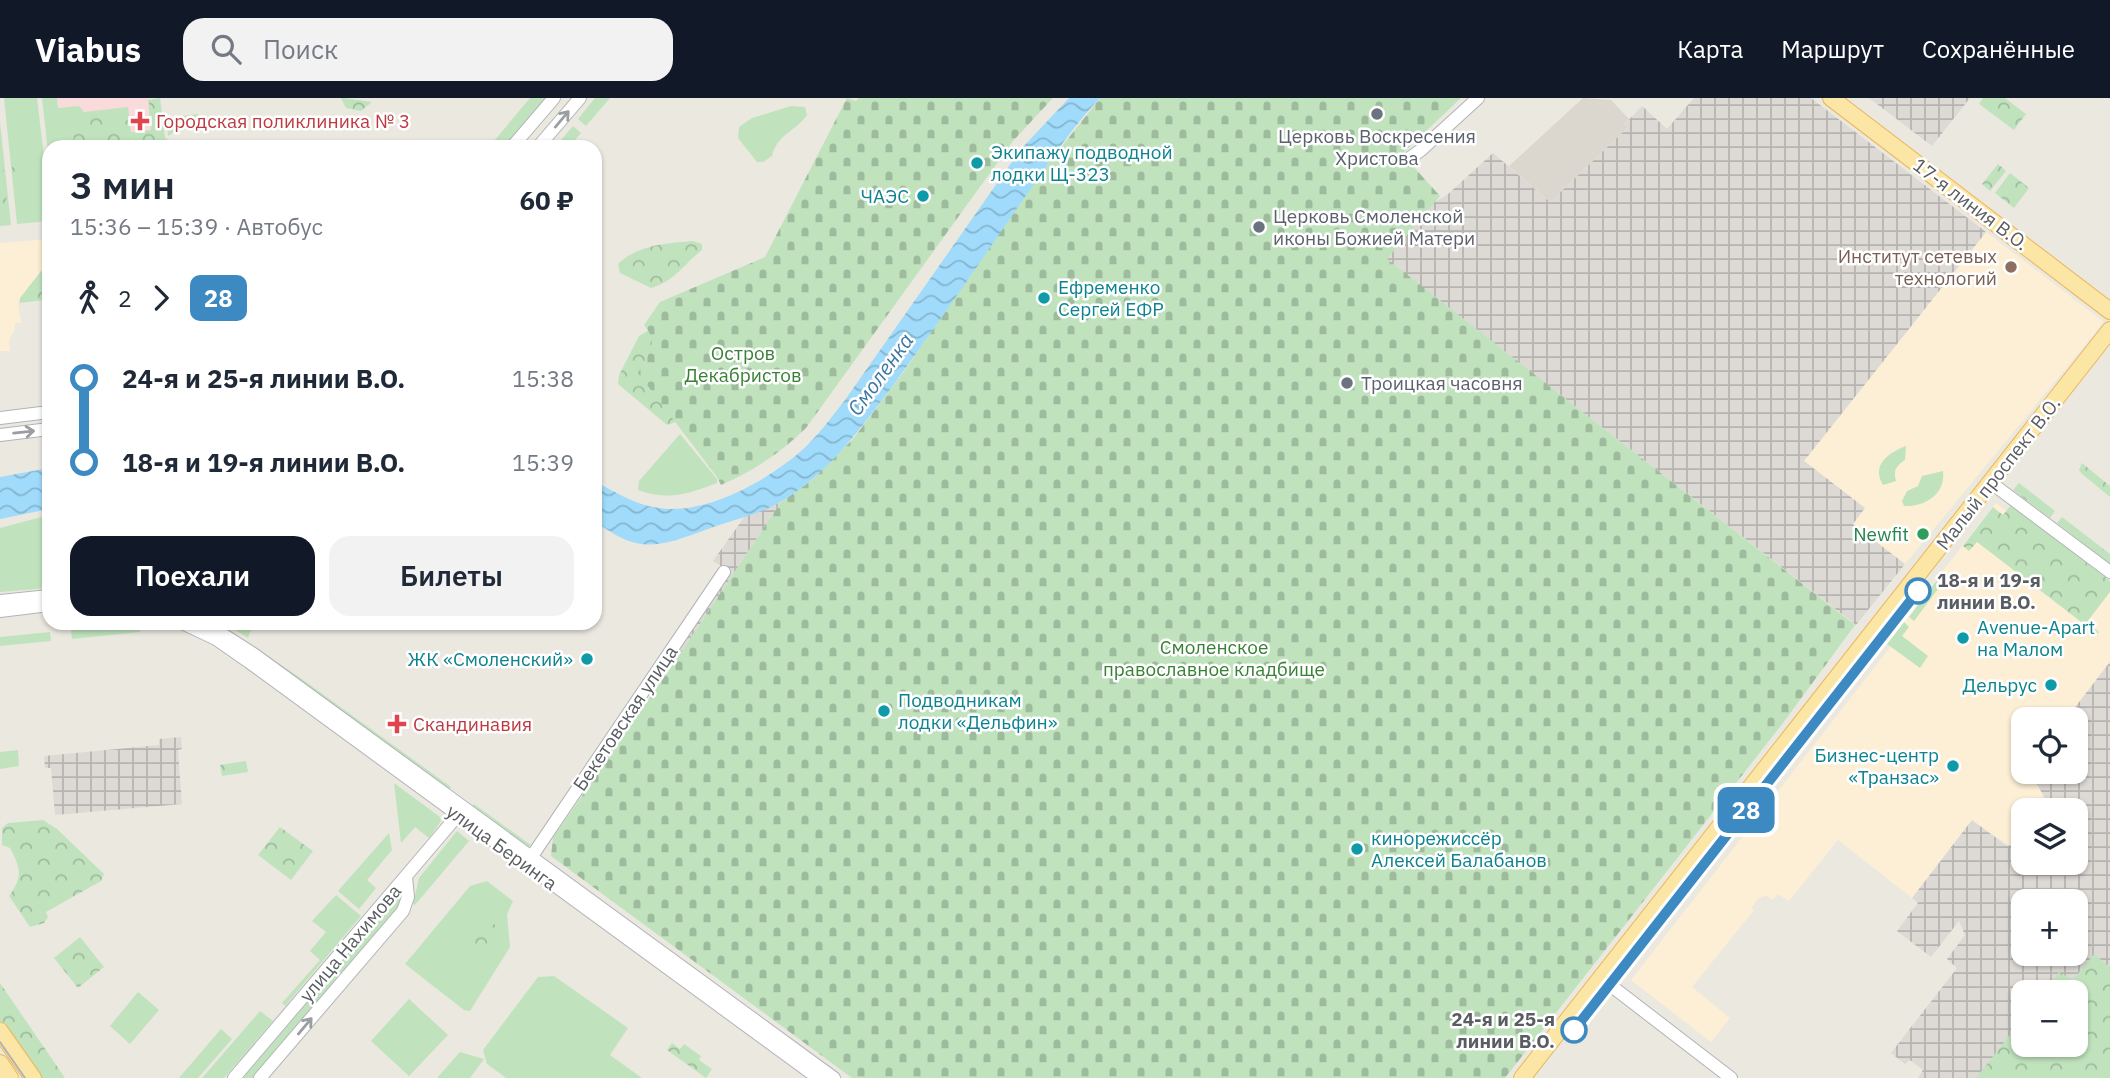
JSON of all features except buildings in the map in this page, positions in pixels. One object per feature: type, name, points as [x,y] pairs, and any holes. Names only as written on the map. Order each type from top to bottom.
[{"type":"main road","name":"17-я линия В.О.","points":[[1832,98],[2110,311]]},
{"type":"main road","points":[[1848,98],[2110,298]]},
{"type":"main road","name":"Малый проспект В.О.","points":[[1995,485],[2110,330]]},
{"type":"main road","name":"Малый проспект В.О.","points":[[1536,1078],[1606,981],[1995,485],[2110,346]]},
{"type":"main road","name":"Малый проспект В.О.","points":[[1522,1078],[1606,981]]},
{"type":"main road","points":[[0,1031],[33,1078]]},
{"type":"main road","points":[[0,1063],[10,1078]]},
{"type":"street","points":[[518,140],[554,98]]},
{"type":"street","points":[[544,140],[580,98]]},
{"type":"street","points":[[1407,160],[1478,98]]},
{"type":"street","points":[[529,127],[539,140]]},
{"type":"street","points":[[0,418],[42,413]]},
{"type":"street","points":[[0,435],[42,430]]},
{"type":"street","points":[[1995,485],[2110,572]]},
{"type":"street","name":"Бекетовская улица","points":[[529,860],[724,572]]},
{"type":"street","points":[[0,601],[42,597]]},
{"type":"street","points":[[0,611],[42,607]]},
{"type":"street","name":"улица Беринга","points":[[197,630],[249,662],[462,811]]},
{"type":"street","name":"улица Беринга","points":[[216,630],[255,654],[462,811],[834,1078]]},
{"type":"street","name":"улица Нахимова","points":[[234,1078],[462,811]]},
{"type":"street","name":"улица Беринга","points":[[529,860],[818,1078]]},
{"type":"street","points":[[260,1078],[402,911],[408,897],[406,877]]},
{"type":"street","points":[[1606,981],[1731,1078]]},
{"type":"shaded area","name":"Городская поликлиника № 3","points":[[57,98],[148,98],[151,130],[130,132],[128,108],[84,112],[79,106],[58,108]]},
{"type":"shaded area","points":[[1583,98],[1611,100],[1629,119],[1624,124],[1627,128],[1550,202],[1509,166]]},
{"type":"shaded area","points":[[1694,98],[1811,98],[1986,232],[1804,461],[1865,508],[1853,524],[1905,564],[1856,625],[1386,259],[1429,205],[1447,195],[1493,153],[1550,202],[1627,128],[1624,125],[1642,106],[1667,129]]},
{"type":"shaded area","points":[[1869,98],[1970,98],[1932,146]]},
{"type":"shaded area","points":[[1986,232],[2104,322],[1905,564],[1852,524],[1865,508],[1804,461]]},
{"type":"shaded area","points":[[42,240],[42,270],[18,301],[21,323],[15,323],[9,340],[10,351],[0,351],[0,243]]},
{"type":"shaded area","points":[[781,502],[680,654],[671,648],[725,569],[713,561],[745,516]]},
{"type":"shaded area","points":[[1996,503],[2110,592],[2110,662],[2075,707],[2011,707],[2011,784],[2037,784],[2044,798],[2011,798],[2011,845],[1972,821],[1912,898],[1838,840],[1789,901],[1778,894],[1773,900],[1766,895],[1758,899],[1751,908],[1754,910],[1692,987],[1730,1018],[1711,1042],[1631,980],[1891,646],[1887,642]]},
{"type":"shaded area","points":[[2110,662],[2110,1078],[1918,1078],[1923,1070],[1910,1060],[1905,1064],[1891,1053],[1957,968],[1947,959],[1965,935],[1959,921],[1931,957],[1897,931],[1918,903],[1912,898],[1972,820],[2007,846],[2011,845],[2011,875],[2088,875],[2088,798],[2044,798],[2037,784],[2088,784],[2088,707],[2075,707]]},
{"type":"shaded area","points":[[181,737],[182,749],[178,750],[182,804],[55,815],[51,768],[45,768],[44,756],[159,745],[159,739]]},
{"type":"green space","points":[[4,98],[37,98],[42,140],[42,222],[17,224]]},
{"type":"green space","points":[[42,98],[57,98],[58,108],[79,106],[84,112],[128,107],[131,132],[151,130],[148,100],[160,98],[165,138],[169,140],[47,140]]},
{"type":"green space","points":[[341,98],[372,102],[361,111],[346,108]]},
{"type":"green space","points":[[530,98],[549,98],[514,140],[495,140]]},
{"type":"green space","points":[[595,98],[610,98],[586,126],[578,119]]},
{"type":"green space","name":"Остров Декабристов","points":[[847,98],[856,101],[859,98],[1053,98],[1013,141],[806,428],[766,461],[721,485],[638,373],[652,344],[644,325],[660,302],[765,257]]},
{"type":"green space","name":"Смоленское православное кладбище","points":[[1100,98],[1461,98],[1402,154],[1440,196],[1387,259],[1855,625],[1783,723],[1505,1078],[852,1078],[551,856],[553,838],[781,502],[812,480],[853,439],[905,370],[1041,173]]},
{"type":"green space","points":[[1983,98],[2005,98],[2026,114],[2014,130],[1979,104]]},
{"type":"green space","points":[[159,100],[161,140],[74,140],[73,125],[80,115],[126,109],[129,133],[152,132],[149,101]]},
{"type":"green space","points":[[791,106],[805,107],[807,115],[783,137],[772,156],[763,162],[757,162],[738,138],[739,127],[752,118]]},
{"type":"green space","points":[[198,114],[199,117],[168,136],[166,118]]},
{"type":"green space","points":[[0,122],[11,225],[0,226]]},
{"type":"green space","points":[[573,126],[581,133],[575,140],[561,140]]},
{"type":"green space","points":[[0,161],[3,167],[9,223],[0,225]]},
{"type":"green space","points":[[1998,164],[2006,171],[1990,191],[1982,184]]},
{"type":"green space","points":[[18,166],[22,205],[16,205],[12,167]]},
{"type":"green space","points":[[2010,173],[2029,188],[2014,208],[1995,193]]},
{"type":"green space","points":[[693,241],[702,244],[702,250],[659,285],[651,288],[620,273],[618,264],[643,249]]},
{"type":"green space","points":[[42,270],[42,300],[20,303],[20,298]]},
{"type":"green space","points":[[651,329],[679,421],[667,425],[618,384],[619,375],[639,336]]},
{"type":"green space","points":[[680,434],[717,479],[717,483],[669,496],[638,490],[639,481]]},
{"type":"green space","points":[[1906,446],[1905,460],[1895,471],[1896,481],[1883,485],[1880,466],[1893,452]]},
{"type":"green space","points":[[2082,463],[2110,486],[2110,497],[2081,473],[2079,470]]},
{"type":"green space","points":[[1943,471],[1941,486],[1932,498],[1912,506],[1904,506],[1902,501],[1907,491],[1918,486],[1922,476]]},
{"type":"green space","points":[[2019,483],[2055,511],[2050,518],[2013,490]]},
{"type":"green space","points":[[2011,505],[2110,581],[2110,592],[2087,622],[2099,632],[2097,634],[1977,542],[1969,551],[1963,546],[1993,507],[2003,515]]},
{"type":"green space","points":[[42,517],[42,589],[0,592],[0,528]]},
{"type":"green space","points":[[2062,517],[2110,554],[2110,564],[2057,523]]},
{"type":"green space","points":[[1936,581],[1941,585],[1914,621],[1909,617]]},
{"type":"green space","points":[[1904,622],[1909,627],[1902,636],[1928,656],[1920,668],[1887,644]]},
{"type":"green space","points":[[71,630],[140,630],[140,632],[72,639]]},
{"type":"green space","points":[[235,630],[251,630],[248,638]]},
{"type":"green space","points":[[50,632],[51,641],[0,646],[0,637]]},
{"type":"green space","points":[[265,654],[451,787],[448,791],[264,656]]},
{"type":"green space","points":[[18,750],[19,766],[0,769],[0,752]]},
{"type":"green space","points":[[246,761],[248,772],[222,776],[220,765]]},
{"type":"green space","points":[[394,783],[440,817],[441,821],[429,838],[415,827],[401,843]]},
{"type":"green space","points":[[474,804],[531,845],[526,847],[472,807]]},
{"type":"green space","points":[[43,820],[57,829],[104,874],[101,881],[46,912],[48,917],[44,923],[30,927],[9,896],[17,883],[19,873],[10,848],[2,845],[2,828],[8,823]]},
{"type":"green space","points":[[280,827],[313,851],[291,880],[258,855]]},
{"type":"green space","points":[[457,831],[469,841],[415,905],[413,904],[419,878]]},
{"type":"green space","points":[[389,833],[392,850],[367,880],[376,888],[359,909],[338,891]]},
{"type":"green space","points":[[487,881],[513,901],[507,914],[510,947],[470,1011],[464,1010],[405,964],[470,886]]},
{"type":"green space","points":[[336,895],[361,916],[285,1006],[282,1003],[320,960],[310,951],[326,932],[312,921]]},
{"type":"green space","points":[[402,896],[402,905],[254,1078],[243,1078],[397,898]]},
{"type":"green space","points":[[485,917],[499,928],[477,957],[463,947]]},
{"type":"green space","points":[[80,937],[104,967],[78,988],[54,958]]},
{"type":"green space","points":[[2094,954],[2110,967],[2110,1078],[1976,1078],[2011,1033],[2011,1057],[2088,1057],[2088,980],[2073,980],[2084,966],[2088,966]]},
{"type":"green space","points":[[2059,972],[2073,980],[2053,980]]},
{"type":"green space","points":[[554,976],[628,1028],[610,1055],[642,1078],[506,1078],[487,1064],[483,1050],[538,977]]},
{"type":"green space","points":[[0,983],[65,1078],[36,1078],[0,1026]]},
{"type":"green space","points":[[138,992],[159,1010],[130,1044],[110,1026]]},
{"type":"green space","points":[[409,999],[448,1035],[409,1076],[371,1041]]},
{"type":"green space","points":[[260,1011],[273,1021],[224,1078],[202,1078]]},
{"type":"green space","points":[[221,1029],[232,1039],[198,1078],[179,1078]]},
{"type":"green space","points":[[672,1043],[680,1049],[684,1044],[701,1056],[699,1060],[712,1069],[706,1078],[667,1050]]},
{"type":"green space","points":[[460,1052],[484,1059],[470,1078],[437,1078]]},
{"type":"water","name":"Смоленка","points":[[1069,98],[1100,98],[1058,150],[868,419],[814,478],[765,510],[676,540],[650,545],[637,543],[602,526],[602,485],[625,498],[650,506],[677,509],[696,506],[734,494],[752,485],[800,452],[845,400],[1021,149]]},
{"type":"water","points":[[42,469],[42,510],[0,519],[0,477]]},
{"type":"tram line","points":[[0,1042],[25,1078]]},
{"type":"bus line","name":"28","points":[[1574,1030],[1918,591]]},
{"type":"place","name":"Церковь Воскресения Христова","points":[[1377,114]]},
{"type":"place","name":"Городская поликлиника № 3","points":[[140,121]]},
{"type":"place","name":"Экипажу подводной лодки Щ-323","points":[[977,163]]},
{"type":"place","name":"ЧАЭС","points":[[923,196]]},
{"type":"place","name":"Церковь Смоленской иконы Божией Матери","points":[[1259,227]]},
{"type":"place","name":"Институт сетевых технологий","points":[[2011,267]]},
{"type":"place","name":"Ефременко Сергей ЕФР","points":[[1044,298]]},
{"type":"place","name":"Троицкая часовня","points":[[1347,383]]},
{"type":"place","name":"Newfit","points":[[1923,534]]},
{"type":"place","name":"18-я и 19-я линии В.О.","points":[[1918,591]]},
{"type":"place","name":"Аvenue-Apart на Малом","points":[[1963,638]]},
{"type":"place","name":"ЖК «Смоленский»","points":[[587,659]]},
{"type":"place","name":"Дельрус","points":[[2051,685]]},
{"type":"place","name":"Подводникам лодки «Дельфин»","points":[[884,711]]},
{"type":"place","name":"Скандинавия","points":[[397,724]]},
{"type":"place","name":"Бизнес-центр «Транзас»","points":[[1953,766]]},
{"type":"place","name":"кинорежиссёр Алексей Балабанов","points":[[1357,849]]},
{"type":"place","name":"24-я и 25-я линии В.О.","points":[[1574,1030]]}]
